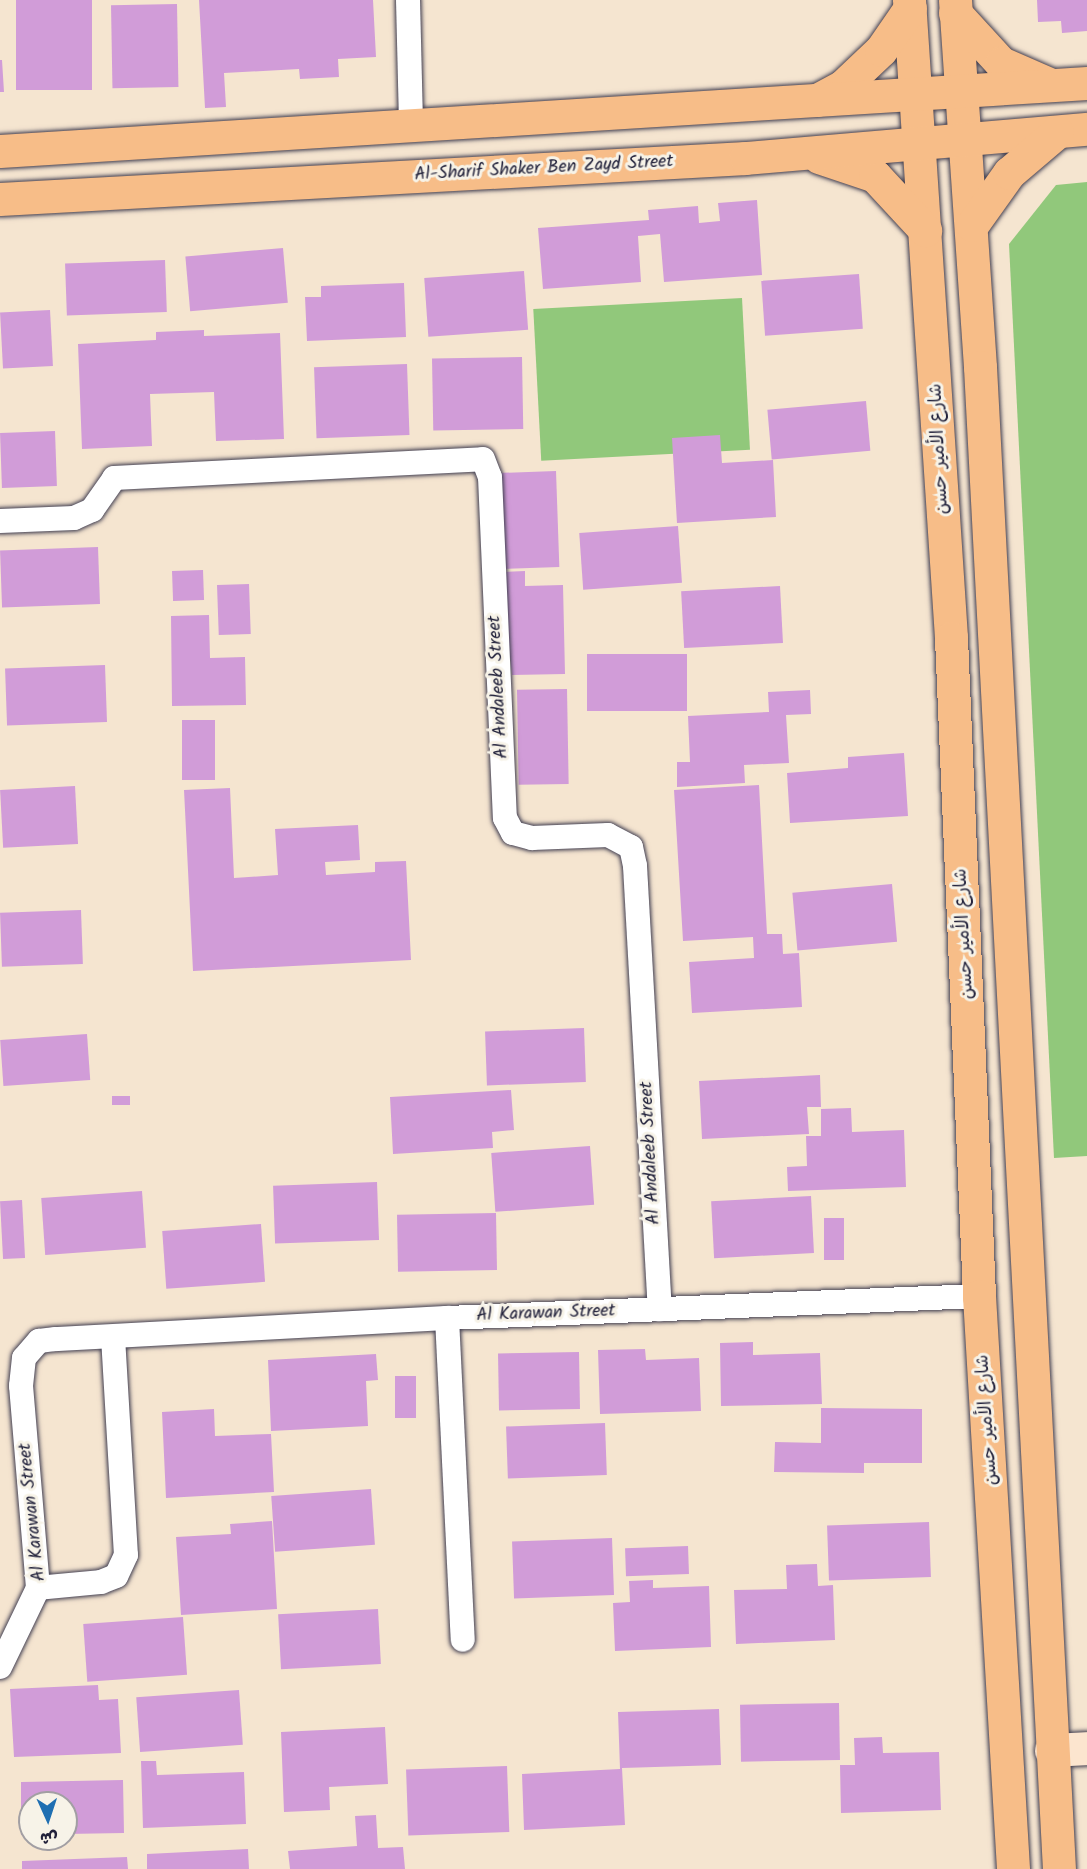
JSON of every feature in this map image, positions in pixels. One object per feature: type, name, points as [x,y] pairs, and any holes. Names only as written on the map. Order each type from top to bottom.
[{"type":"main road","points":[[813,102],[843,86],[881,50],[909,4]]},
{"type":"main road","name":"شارع الأمير حسن","points":[[909,4],[917,144],[925,230],[969,1011],[979,1296],[1013,1869]]},
{"type":"main road","points":[[955,6],[1000,63],[1072,85]]},
{"type":"main road","points":[[955,6],[960,94],[972,225],[1059,1869]]},
{"type":"main road","points":[[0,151],[184,142],[914,97],[1072,85]]},
{"type":"main road","points":[[972,225],[1009,172],[1072,131]]},
{"type":"main road","name":"Al-Sharif Shaker Ben Zayd Street","points":[[0,200],[808,154],[1072,131]]},
{"type":"main road","points":[[184,142],[188,190]]},
{"type":"main road","points":[[808,154],[875,177],[925,230]]},
{"type":"main road","points":[[969,1011],[1013,1009]]},
{"type":"street","points":[[408,0],[411,127]]},
{"type":"street","name":"Al Andaleeb Street","points":[[0,521],[74,518],[92,510],[114,478],[483,459],[490,477],[505,818],[513,832],[532,838],[608,836],[631,847],[635,866],[660,1309]]},
{"type":"street","name":"Al Karawan Street","points":[[113,1337],[126,1556],[116,1576],[101,1582],[38,1588],[21,1386],[24,1358],[39,1341],[447,1318],[979,1296]]},
{"type":"street","points":[[447,1318],[463,1640]]},
{"type":"street","points":[[0,1667],[38,1588]]},
{"type":"street","points":[[1051,1750],[1087,1748]]},
{"type":"green space","points":[[1087,182],[1087,1156],[1054,1158],[1009,244],[1056,185]]},
{"type":"green space","points":[[742,298],[750,450],[541,461],[533,309]]},
{"type":"building","points":[[16,0],[92,0],[92,90],[16,90]]},
{"type":"building","points":[[199,0],[373,0],[376,57],[338,59],[339,77],[300,79],[299,69],[224,73],[226,107],[205,108]]},
{"type":"building","points":[[1037,0],[1087,0],[1087,31],[1062,33],[1061,21],[1038,22]]},
{"type":"building","points":[[177,4],[178,87],[112,88],[111,5]]},
{"type":"building","points":[[0,60],[2,60],[4,92],[0,92]]},
{"type":"building","points":[[757,200],[762,275],[664,282],[660,234],[638,236],[641,282],[543,289],[538,228],[649,220],[648,210],[698,206],[699,223],[720,221],[718,203]]},
{"type":"building","points":[[283,248],[288,303],[190,311],[185,257]]},
{"type":"building","points":[[165,260],[167,312],[67,315],[65,263]]},
{"type":"building","points":[[524,271],[528,330],[428,337],[424,278]]},
{"type":"building","points":[[859,274],[863,329],[765,336],[761,281]]},
{"type":"building","points":[[404,283],[406,337],[307,341],[305,297],[321,297],[321,286]]},
{"type":"building","points":[[50,310],[53,366],[3,369],[0,313]]},
{"type":"building","points":[[204,330],[204,336],[280,333],[284,439],[216,441],[214,392],[150,394],[152,446],[82,449],[78,344],[156,340],[156,332]]},
{"type":"building","points":[[522,357],[523,429],[433,431],[432,359]]},
{"type":"building","points":[[407,364],[409,435],[317,438],[314,367]]},
{"type":"building","points":[[866,401],[870,451],[772,459],[767,410]]},
{"type":"building","points":[[55,431],[57,486],[2,488],[0,433]]},
{"type":"building","points":[[720,435],[722,463],[773,460],[776,517],[677,523],[672,438]]},
{"type":"building","points":[[556,471],[559,567],[500,569],[497,473]]},
{"type":"building","points":[[678,526],[682,583],[583,590],[579,533]]},
{"type":"building","points":[[98,547],[100,604],[2,607],[0,550]]},
{"type":"building","points":[[203,570],[204,600],[173,601],[172,571]]},
{"type":"building","points":[[525,571],[525,586],[563,585],[565,674],[512,675],[501,572]]},
{"type":"building","points":[[249,584],[251,634],[219,635],[217,585]]},
{"type":"building","points":[[780,586],[783,643],[684,648],[681,591]]},
{"type":"building","points":[[209,615],[210,658],[245,657],[246,705],[172,706],[171,616]]},
{"type":"building","points":[[587,654],[687,654],[687,711],[587,711]]},
{"type":"building","points":[[105,665],[107,722],[7,725],[5,668]]},
{"type":"building","points":[[567,689],[569,784],[519,785],[517,690]]},
{"type":"building","points":[[810,690],[811,714],[786,715],[789,763],[744,765],[745,783],[677,787],[677,762],[690,762],[688,716],[769,712],[768,692]]},
{"type":"building","points":[[182,720],[215,720],[215,780],[182,780]]},
{"type":"building","points":[[904,753],[908,816],[790,823],[787,773],[848,768],[848,757]]},
{"type":"building","points":[[759,785],[767,934],[782,934],[783,954],[799,953],[802,1007],[692,1013],[689,962],[754,958],[753,937],[683,941],[674,790]]},
{"type":"building","points":[[75,786],[78,844],[3,848],[0,790]]},
{"type":"building","points":[[230,788],[234,878],[278,875],[275,829],[358,825],[360,860],[325,862],[326,875],[375,872],[375,862],[406,861],[411,960],[193,971],[184,790]]},
{"type":"building","points":[[892,884],[897,942],[797,950],[792,893]]},
{"type":"building","points":[[81,910],[83,964],[2,967],[0,913]]},
{"type":"building","points":[[584,1028],[586,1082],[487,1085],[485,1031]]},
{"type":"building","points":[[87,1034],[90,1080],[3,1086],[0,1040]]},
{"type":"building","points":[[820,1075],[821,1107],[807,1107],[809,1134],[702,1139],[699,1081]]},
{"type":"building","points":[[511,1090],[514,1130],[492,1132],[493,1148],[393,1154],[390,1097]]},
{"type":"building","points":[[112,1096],[130,1096],[130,1105],[112,1105]]},
{"type":"building","points":[[851,1108],[852,1132],[904,1130],[906,1187],[788,1191],[787,1167],[807,1166],[806,1136],[821,1136],[821,1109]]},
{"type":"building","points":[[590,1146],[594,1205],[495,1212],[491,1153]]},
{"type":"building","points":[[377,1182],[379,1240],[275,1244],[273,1186]]},
{"type":"building","points":[[142,1191],[146,1248],[45,1255],[41,1198]]},
{"type":"building","points":[[811,1196],[814,1253],[714,1258],[711,1201]]},
{"type":"building","points":[[22,1200],[25,1258],[3,1259],[0,1201]]},
{"type":"building","points":[[496,1213],[497,1270],[398,1272],[397,1215]]},
{"type":"building","points":[[824,1218],[844,1218],[844,1260],[824,1260]]},
{"type":"building","points":[[261,1224],[265,1282],[166,1289],[162,1231]]},
{"type":"building","points":[[753,1342],[753,1355],[820,1353],[822,1404],[721,1406],[720,1343]]},
{"type":"building","points":[[645,1349],[646,1360],[699,1358],[701,1411],[600,1414],[598,1350]]},
{"type":"building","points":[[579,1352],[580,1409],[499,1410],[498,1353]]},
{"type":"building","points":[[376,1354],[378,1380],[366,1381],[368,1426],[271,1431],[268,1360]]},
{"type":"building","points":[[395,1376],[416,1376],[416,1418],[395,1418]]},
{"type":"building","points":[[821,1408],[922,1409],[922,1463],[864,1463],[864,1473],[774,1472],[775,1442],[821,1443]]},
{"type":"building","points":[[214,1409],[215,1436],[271,1434],[274,1492],[166,1498],[162,1412]]},
{"type":"building","points":[[605,1423],[607,1475],[508,1478],[506,1426]]},
{"type":"building","points":[[371,1489],[375,1545],[275,1552],[271,1496]]},
{"type":"building","points":[[272,1521],[277,1609],[181,1615],[176,1537],[231,1534],[230,1524]]},
{"type":"building","points":[[929,1522],[931,1577],[829,1581],[827,1526]]},
{"type":"building","points":[[612,1538],[614,1595],[514,1598],[512,1541]]},
{"type":"building","points":[[688,1546],[689,1574],[626,1576],[625,1548]]},
{"type":"building","points":[[817,1564],[818,1586],[833,1585],[835,1640],[736,1644],[734,1590],[787,1589],[786,1565]]},
{"type":"building","points":[[653,1580],[653,1588],[709,1586],[711,1647],[615,1651],[613,1603],[630,1602],[629,1581]]},
{"type":"building","points":[[378,1609],[381,1664],[281,1669],[278,1614]]},
{"type":"building","points":[[183,1617],[187,1675],[87,1682],[83,1624]]},
{"type":"building","points":[[98,1685],[99,1700],[118,1699],[121,1753],[14,1757],[10,1689]]},
{"type":"building","points":[[239,1690],[243,1745],[140,1752],[136,1697]]},
{"type":"building","points":[[839,1703],[840,1760],[741,1762],[740,1705]]},
{"type":"building","points":[[719,1709],[721,1765],[622,1768],[625,1825],[524,1830],[522,1774],[620,1769],[618,1712]]},
{"type":"building","points":[[385,1727],[388,1784],[329,1787],[330,1810],[284,1812],[281,1732]]},
{"type":"building","points":[[882,1737],[883,1753],[939,1752],[941,1810],[841,1813],[840,1765],[855,1765],[854,1738]]},
{"type":"building","points":[[141,1761],[156,1761],[157,1775],[244,1772],[246,1824],[143,1828]]},
{"type":"building","points":[[507,1766],[509,1832],[408,1835],[406,1770]]},
{"type":"building","points":[[123,1780],[124,1833],[78,1834],[78,1791],[21,1791],[21,1782]]},
{"type":"building","points":[[376,1815],[378,1848],[403,1847],[405,1869],[290,1869],[288,1851],[357,1846],[355,1816]]},
{"type":"building","points":[[248,1849],[249,1869],[147,1869],[147,1854]]},
{"type":"building","points":[[127,1857],[128,1869],[22,1869],[22,1861]]}]
